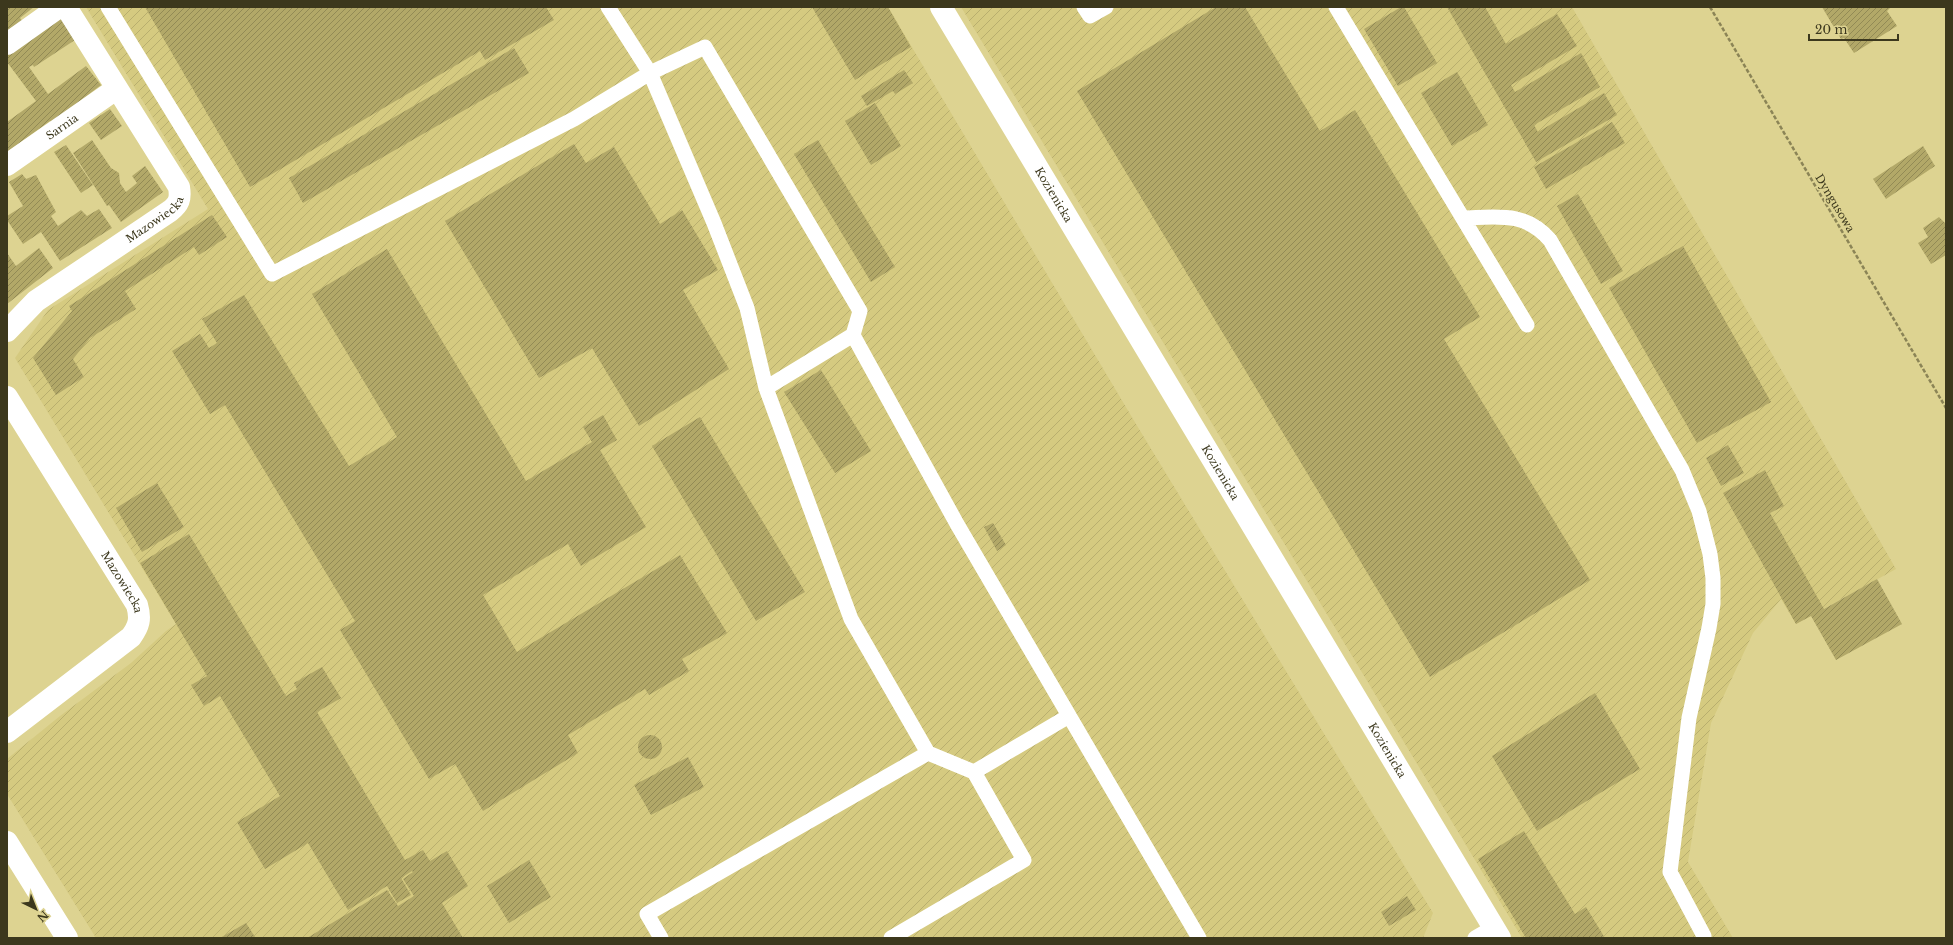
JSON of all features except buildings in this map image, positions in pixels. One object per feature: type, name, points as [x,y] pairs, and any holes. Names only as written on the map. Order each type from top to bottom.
[{"type":"street","points":[[7,44],[59,7]]},
{"type":"street","name":"Mazowiecka","points":[[7,331],[36,302],[178,205],[180,197],[179,187],[66,7]]},
{"type":"street","name":"Kozienicka","points":[[941,7],[1497,933]]},
{"type":"street","name":"Sarnia","points":[[7,165],[116,88]]},
{"type":"street","name":"Mazowiecka","points":[[7,397],[137,605],[141,616],[138,627],[131,637],[7,732]]},
{"type":"street","points":[[7,842],[67,938]]},
{"type":"lane","points":[[108,7],[272,274],[574,119],[650,73],[705,47],[860,311],[853,335],[766,388]]},
{"type":"lane","points":[[608,7],[650,73],[714,223],[747,308],[766,388],[851,619],[928,753],[974,772],[1024,860],[891,938]]},
{"type":"lane","points":[[1084,7],[1090,16],[1106,7]]},
{"type":"lane","points":[[1336,7],[1527,325]]},
{"type":"lane","points":[[1463,218],[1503,216],[1518,218],[1541,230],[1550,240],[1682,470],[1696,504],[1710,554],[1713,578],[1713,604],[1710,628],[1689,718],[1670,872],[1704,936]]},
{"type":"lane","points":[[853,335],[957,524],[1199,938]]},
{"type":"lane","points":[[974,772],[1069,716]]},
{"type":"lane","points":[[661,938],[647,914],[928,753]]},
{"type":"lane","points":[[1475,938],[1497,933]]},
{"type":"path","name":"Dyngusowa","points":[[1710,7],[1946,408]]},
{"type":"shaded area","points":[[86,7],[888,7],[1139,429],[1433,913],[1423,938],[96,938],[7,794],[7,759],[60,716],[131,663],[166,631],[176,624],[15,358],[48,310],[208,209]]},
{"type":"shaded area","points":[[961,7],[1572,7],[1896,569],[1796,624],[1781,599],[1753,633],[1711,723],[1688,862],[1733,938],[1522,938]]}]
